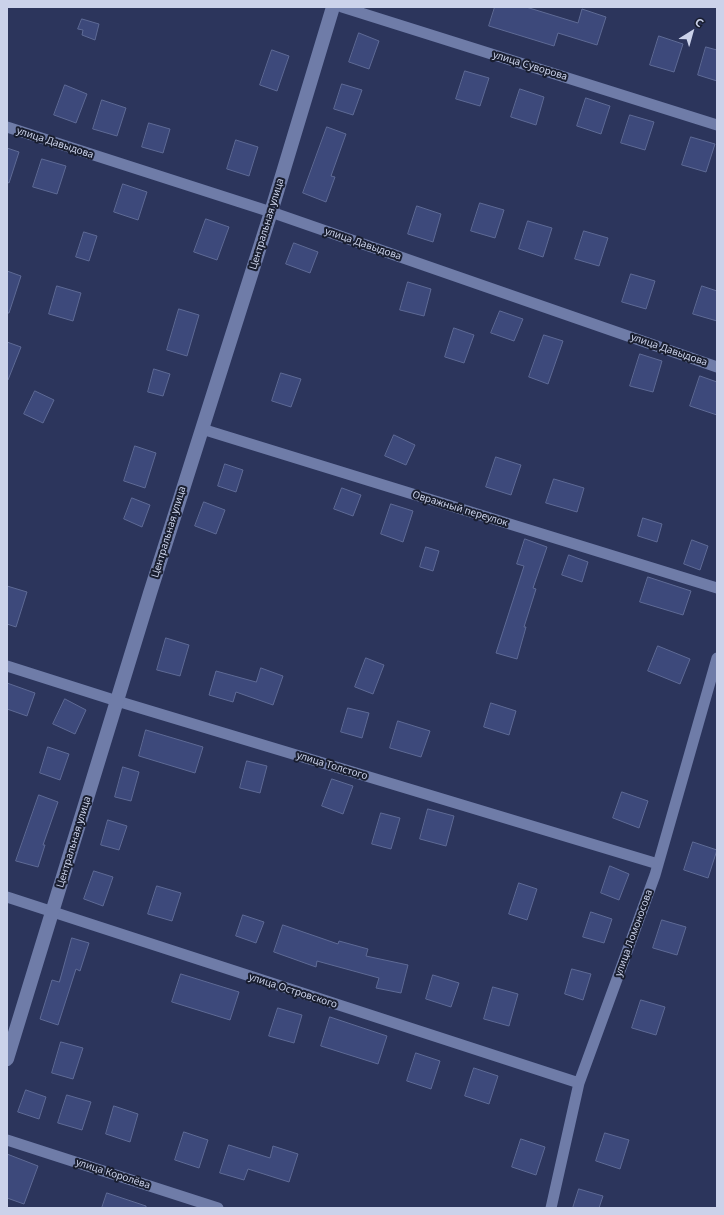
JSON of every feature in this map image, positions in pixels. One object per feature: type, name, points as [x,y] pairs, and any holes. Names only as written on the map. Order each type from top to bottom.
[{"type":"street","name":"Центральная улица","points":[[7,1059],[334,7]]},
{"type":"street","name":"улица Суворова","points":[[342,7],[717,125]]},
{"type":"street","name":"улица Давыдова","points":[[7,127],[271,212],[717,367]]},
{"type":"street","name":"Овражный переулок","points":[[202,429],[717,588]]},
{"type":"street","name":"улица Ломоносова","points":[[551,1208],[579,1083],[658,864],[717,658]]},
{"type":"street","name":"улица Толстого","points":[[7,666],[117,702],[658,864]]},
{"type":"street","name":"улица Островского","points":[[7,897],[52,913],[579,1083]]},
{"type":"street","name":"улица Королёва","points":[[7,1140],[218,1208]]},
{"type":"building","points":[[495,7],[526,7],[578,23],[582,9],[606,17],[597,45],[558,33],[554,46],[489,26]]},
{"type":"building","points":[[82,19],[99,24],[95,40],[82,35],[83,30],[78,29]]},
{"type":"building","points":[[359,33],[379,41],[369,69],[349,62]]},
{"type":"building","points":[[659,36],[683,44],[674,72],[650,65]]},
{"type":"building","points":[[706,47],[717,50],[717,81],[698,75]]},
{"type":"building","points":[[272,50],[289,56],[277,91],[260,85]]},
{"type":"building","points":[[465,71],[489,78],[480,106],[456,99]]},
{"type":"building","points":[[342,84],[362,90],[353,115],[334,109]]},
{"type":"building","points":[[65,85],[87,94],[76,123],[54,115]]},
{"type":"building","points":[[520,89],[544,97],[536,125],[511,117]]},
{"type":"building","points":[[586,98],[610,106],[601,134],[577,126]]},
{"type":"building","points":[[102,100],[126,108],[117,136],[93,129]]},
{"type":"building","points":[[630,115],[654,122],[645,150],[621,143]]},
{"type":"building","points":[[149,123],[170,129],[163,153],[142,147]]},
{"type":"building","points":[[327,127],[346,134],[331,176],[335,177],[326,202],[303,193]]},
{"type":"building","points":[[691,137],[715,144],[706,172],[682,165]]},
{"type":"building","points":[[236,140],[258,147],[249,176],[227,169]]},
{"type":"building","points":[[7,148],[19,152],[9,183],[7,182]]},
{"type":"building","points":[[42,159],[66,166],[57,194],[33,187]]},
{"type":"building","points":[[123,184],[147,192],[138,220],[114,212]]},
{"type":"building","points":[[480,203],[504,210],[495,238],[471,231]]},
{"type":"building","points":[[417,206],[441,214],[433,242],[408,234]]},
{"type":"building","points":[[206,219],[229,227],[217,260],[194,252]]},
{"type":"building","points":[[528,221],[552,228],[543,257],[519,249]]},
{"type":"building","points":[[584,231],[608,238],[599,266],[575,259]]},
{"type":"building","points":[[84,232],[97,236],[89,261],[76,257]]},
{"type":"building","points":[[294,243],[318,252],[310,273],[286,264]]},
{"type":"building","points":[[7,271],[21,276],[9,313],[7,313]]},
{"type":"building","points":[[631,274],[655,281],[646,309],[622,302]]},
{"type":"building","points":[[408,282],[431,289],[424,316],[400,310]]},
{"type":"building","points":[[57,286],[81,293],[73,321],[49,314]]},
{"type":"building","points":[[702,286],[717,291],[717,321],[693,314]]},
{"type":"building","points":[[179,309],[199,315],[187,356],[167,350]]},
{"type":"building","points":[[500,311],[523,319],[514,341],[491,333]]},
{"type":"building","points":[[454,328],[474,335],[464,363],[445,357]]},
{"type":"building","points":[[544,335],[563,341],[548,384],[529,377]]},
{"type":"building","points":[[7,342],[21,347],[8,380],[7,380]]},
{"type":"building","points":[[640,354],[662,361],[653,392],[630,386]]},
{"type":"building","points":[[154,369],[170,374],[163,396],[148,392]]},
{"type":"building","points":[[281,373],[301,379],[291,407],[272,401]]},
{"type":"building","points":[[700,376],[717,382],[717,415],[690,406]]},
{"type":"building","points":[[35,391],[54,400],[43,423],[24,414]]},
{"type":"building","points":[[394,435],[415,445],[406,465],[385,456]]},
{"type":"building","points":[[135,446],[156,453],[145,488],[124,481]]},
{"type":"building","points":[[496,457],[521,465],[511,495],[486,487]]},
{"type":"building","points":[[225,464],[243,470],[236,492],[218,486]]},
{"type":"building","points":[[554,479],[584,488],[577,512],[546,503]]},
{"type":"building","points":[[342,488],[361,495],[353,516],[334,509]]},
{"type":"building","points":[[132,498],[150,505],[142,527],[124,519]]},
{"type":"building","points":[[204,502],[225,510],[216,534],[195,526]]},
{"type":"building","points":[[391,504],[413,511],[403,542],[381,534]]},
{"type":"building","points":[[643,518],[662,524],[657,542],[638,536]]},
{"type":"building","points":[[525,539],[547,547],[533,588],[536,589],[524,627],[526,627],[517,659],[496,653],[524,566],[517,564]]},
{"type":"building","points":[[692,540],[708,546],[700,570],[684,564]]},
{"type":"building","points":[[426,547],[439,551],[433,571],[420,567]]},
{"type":"building","points":[[569,555],[588,562],[582,582],[562,575]]},
{"type":"building","points":[[648,577],[691,591],[683,615],[640,602]]},
{"type":"building","points":[[7,586],[27,592],[16,627],[7,624]]},
{"type":"building","points":[[166,638],[189,645],[180,676],[157,670]]},
{"type":"building","points":[[658,646],[690,659],[680,684],[648,671]]},
{"type":"building","points":[[366,658],[384,665],[373,694],[355,687]]},
{"type":"building","points":[[261,668],[283,676],[273,705],[236,692],[233,702],[209,695],[216,671],[256,682]]},
{"type":"building","points":[[7,683],[35,693],[27,716],[7,709]]},
{"type":"building","points":[[65,699],[86,710],[75,734],[53,724]]},
{"type":"building","points":[[491,703],[516,711],[509,735],[484,727]]},
{"type":"building","points":[[348,708],[369,713],[362,738],[341,732]]},
{"type":"building","points":[[398,721],[430,731],[421,757],[390,748]]},
{"type":"building","points":[[146,730],[203,747],[195,773],[139,756]]},
{"type":"building","points":[[48,747],[69,754],[60,780],[40,773]]},
{"type":"building","points":[[247,761],[267,766],[260,793],[240,788]]},
{"type":"building","points":[[123,767],[139,772],[131,801],[115,797]]},
{"type":"building","points":[[332,779],[353,786],[343,814],[322,806]]},
{"type":"building","points":[[622,792],[648,801],[639,828],[613,818]]},
{"type":"building","points":[[39,795],[58,802],[43,845],[45,845],[38,867],[16,861]]},
{"type":"building","points":[[428,809],[454,816],[446,846],[420,839]]},
{"type":"building","points":[[381,813],[400,818],[391,849],[372,844]]},
{"type":"building","points":[[108,820],[127,826],[119,850],[101,845]]},
{"type":"building","points":[[693,842],[717,850],[708,878],[684,870]]},
{"type":"building","points":[[610,866],[629,874],[619,900],[601,893]]},
{"type":"building","points":[[94,871],[113,877],[103,906],[84,899]]},
{"type":"building","points":[[519,883],[537,889],[527,920],[509,914]]},
{"type":"building","points":[[157,886],[181,893],[172,921],[148,914]]},
{"type":"building","points":[[591,912],[612,919],[604,943],[583,937]]},
{"type":"building","points":[[243,915],[264,922],[256,943],[236,936]]},
{"type":"building","points":[[662,920],[686,927],[677,955],[653,948]]},
{"type":"building","points":[[283,925],[338,944],[339,941],[368,949],[366,956],[408,965],[401,993],[376,988],[379,978],[317,961],[316,967],[274,952]]},
{"type":"building","points":[[72,938],[89,943],[80,971],[76,969],[58,1025],[40,1019],[52,980],[59,982]]},
{"type":"building","points":[[572,969],[591,974],[583,1000],[565,994]]},
{"type":"building","points":[[181,974],[239,992],[230,1020],[172,1002]]},
{"type":"building","points":[[433,975],[459,983],[451,1007],[426,999]]},
{"type":"building","points":[[493,987],[518,994],[509,1026],[484,1019]]},
{"type":"building","points":[[641,1000],[665,1007],[656,1035],[632,1028]]},
{"type":"building","points":[[278,1008],[302,1015],[294,1043],[269,1036]]},
{"type":"building","points":[[330,1017],[387,1036],[378,1064],[321,1046]]},
{"type":"building","points":[[61,1042],[83,1048],[73,1079],[52,1073]]},
{"type":"building","points":[[416,1053],[440,1061],[431,1089],[407,1081]]},
{"type":"building","points":[[474,1068],[498,1076],[489,1104],[465,1096]]},
{"type":"building","points":[[26,1090],[46,1097],[39,1119],[18,1112]]},
{"type":"building","points":[[67,1095],[91,1102],[82,1130],[58,1123]]},
{"type":"building","points":[[114,1106],[138,1114],[130,1142],[106,1134]]},
{"type":"building","points":[[184,1132],[208,1140],[199,1168],[175,1160]]},
{"type":"building","points":[[605,1133],[629,1140],[620,1169],[596,1161]]},
{"type":"building","points":[[521,1139],[545,1147],[536,1175],[512,1167]]},
{"type":"building","points":[[229,1145],[270,1158],[273,1146],[298,1154],[289,1182],[248,1169],[244,1180],[220,1173]]},
{"type":"building","points":[[7,1154],[38,1166],[24,1204],[7,1198]]},
{"type":"building","points":[[579,1189],[603,1196],[599,1208],[573,1208]]},
{"type":"building","points":[[107,1193],[146,1206],[146,1208],[102,1208]]}]
